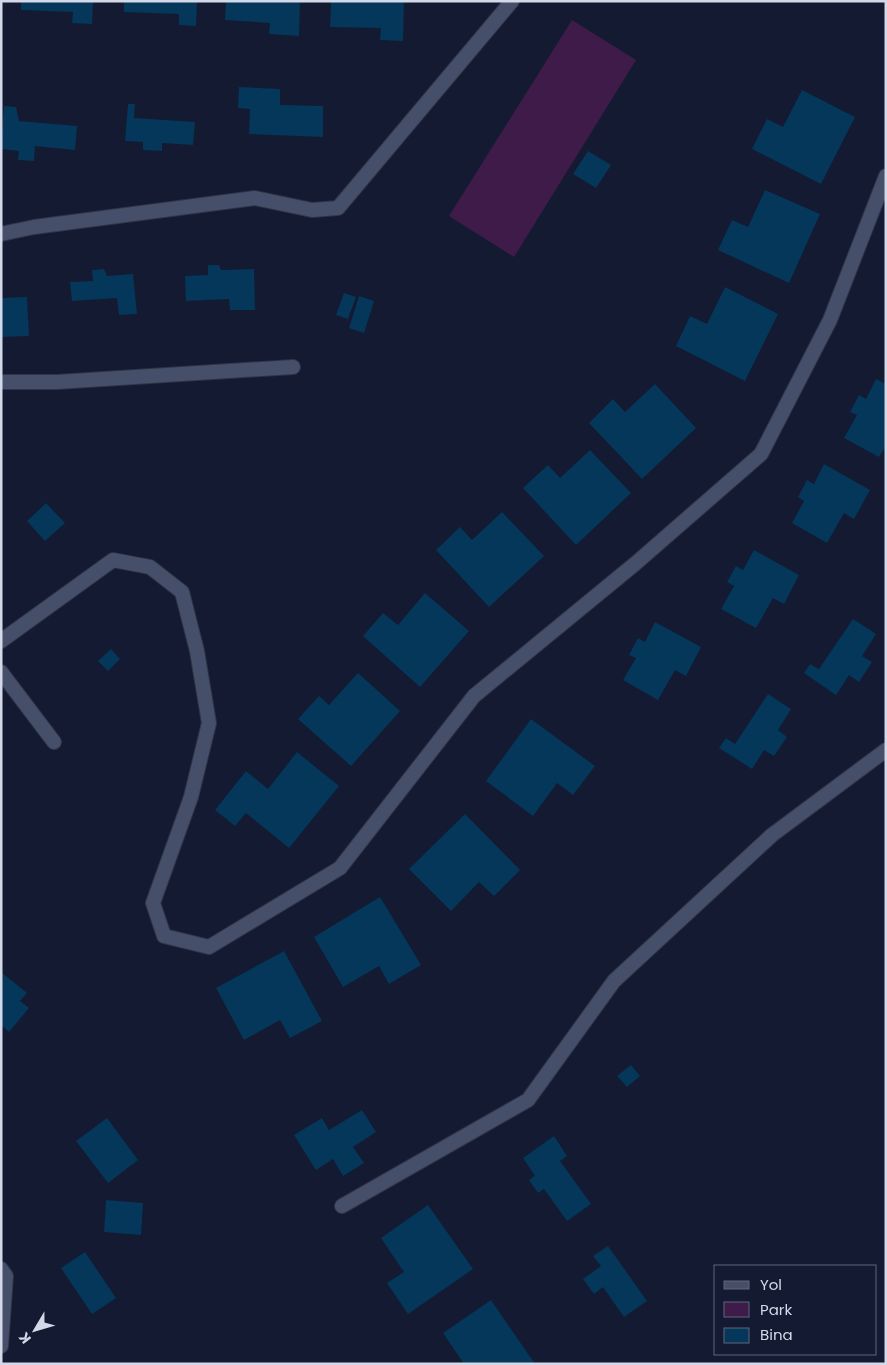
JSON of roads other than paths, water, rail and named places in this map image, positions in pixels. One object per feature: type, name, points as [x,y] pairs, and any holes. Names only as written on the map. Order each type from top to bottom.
[{"type":"street","points":[[1,234],[34,227],[255,198],[312,210],[338,208],[512,1]]},
{"type":"street","points":[[1,641],[113,560],[150,567],[182,592],[197,651],[209,723],[191,797],[153,904],[164,936],[209,947],[340,868],[474,696],[636,563],[761,454],[830,320],[886,176]]},
{"type":"street","points":[[1,382],[57,382],[293,367]]},
{"type":"street","points":[[1,672],[54,742]]},
{"type":"street","points":[[342,1206],[528,1100],[614,981],[772,835],[886,750]]},
{"type":"street","points":[[1,1269],[6,1276],[1,1346]]}]
